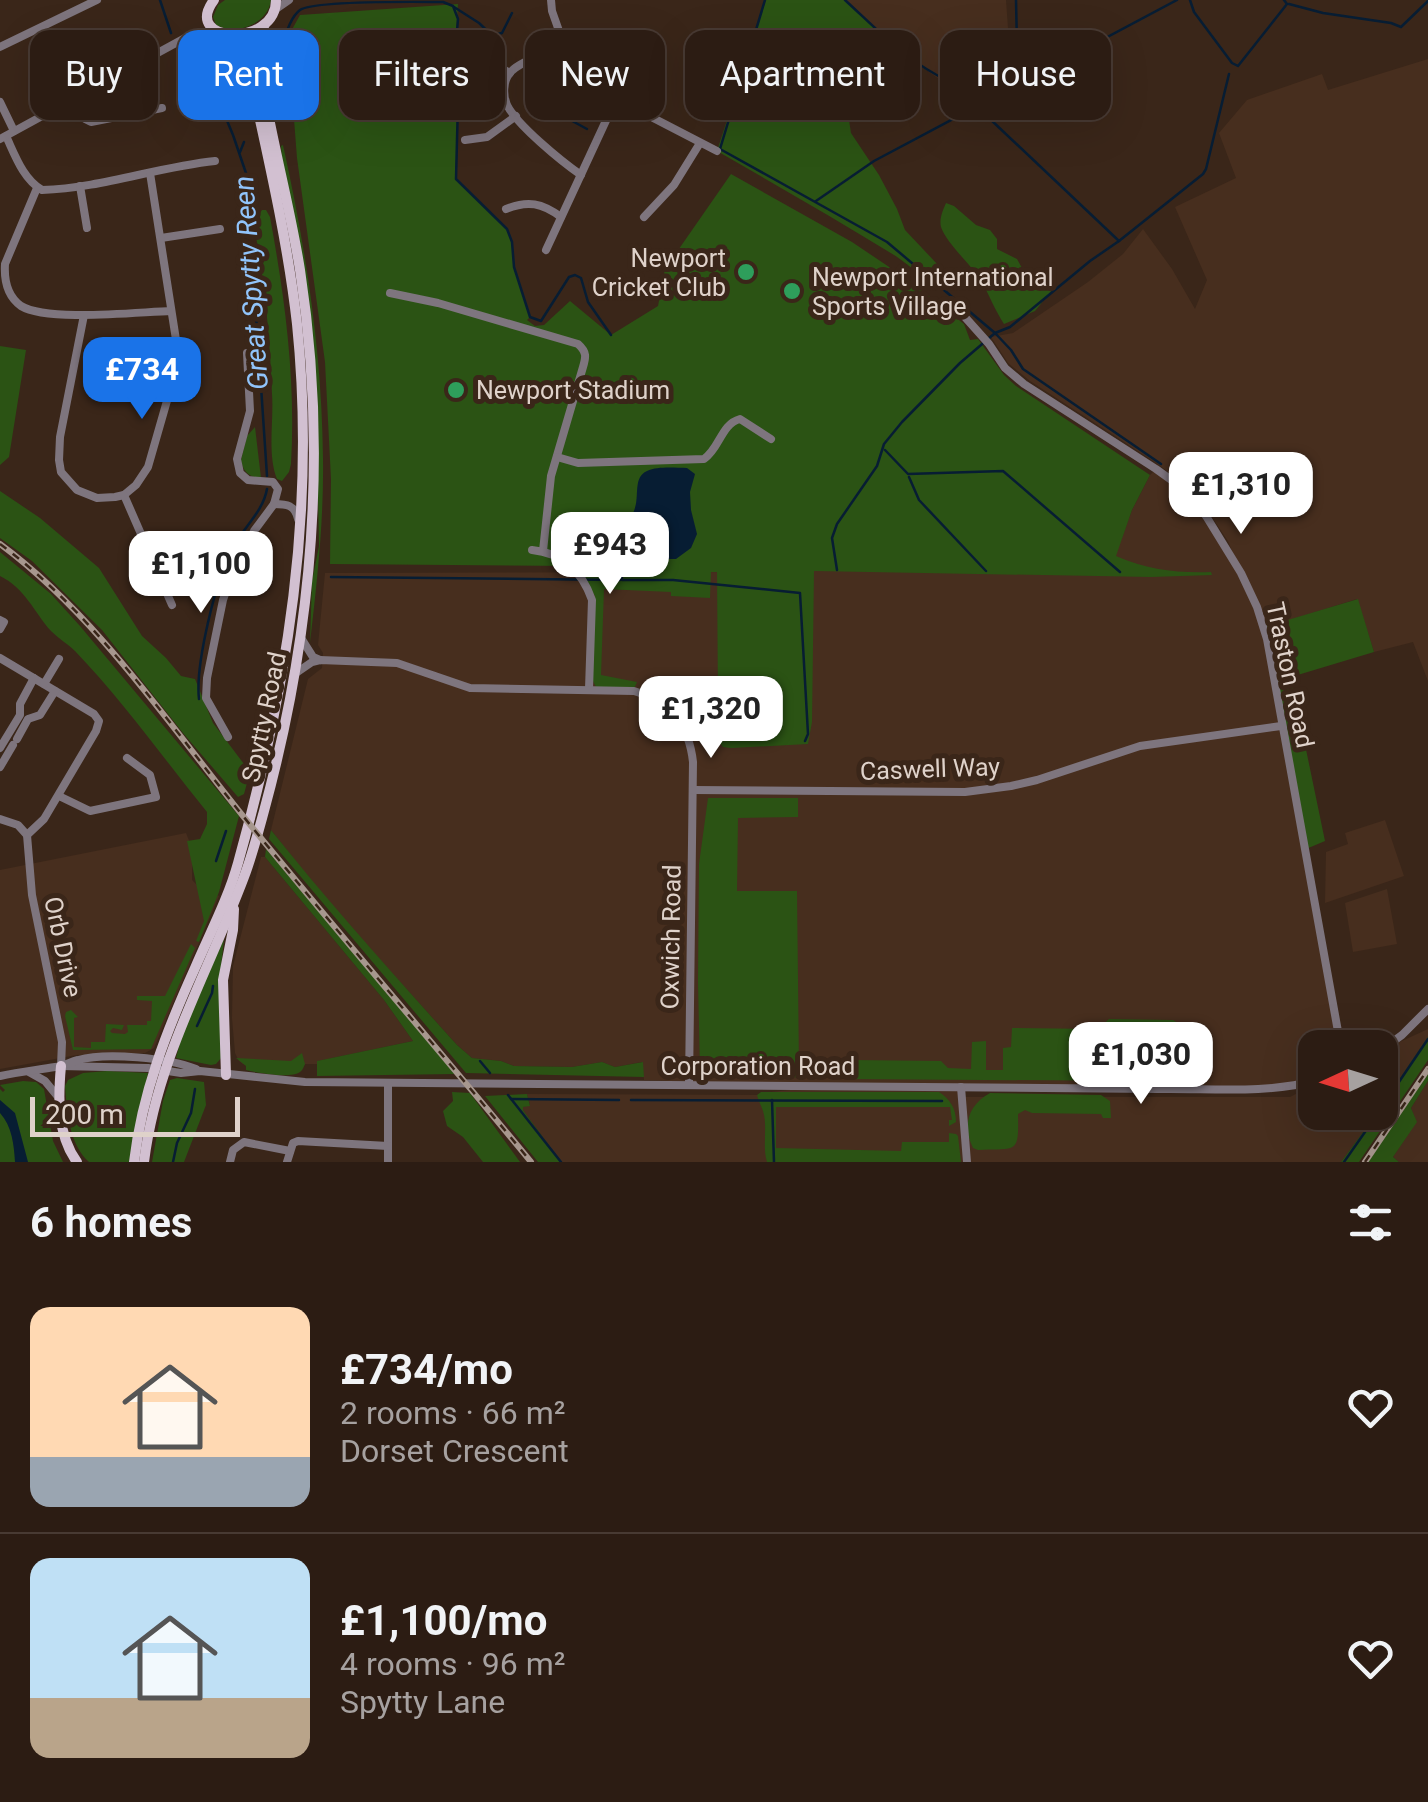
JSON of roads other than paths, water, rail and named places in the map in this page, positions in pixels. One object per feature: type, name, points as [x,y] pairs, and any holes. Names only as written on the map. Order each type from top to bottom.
[{"type":"main road","points":[[208,14],[214,0]]},
{"type":"main road","points":[[247,30],[264,26],[276,5]]},
{"type":"main road","name":"Spytty Road","points":[[208,14],[209,25],[217,30]]},
{"type":"main road","name":"Spytty Road","points":[[144,1162],[161,1065],[246,871],[302,638],[312,533],[313,391],[298,258],[259,62],[264,26]]},
{"type":"main road","name":"Spytty Road","points":[[134,1162],[136,1143],[161,1065],[237,867],[281,690],[298,568],[304,454],[301,371],[288,262],[259,120]]},
{"type":"main road","points":[[226,1075],[224,980],[234,903]]},
{"type":"main road","points":[[61,1066],[60,1099],[66,1143],[76,1162]]},
{"type":"street","points":[[0,48],[97,0]]},
{"type":"street","points":[[276,5],[289,0]]},
{"type":"street","points":[[551,0],[559,30]]},
{"type":"street","points":[[195,30],[208,14]]},
{"type":"street","points":[[525,64],[510,73],[505,85],[509,108],[553,154],[581,175]]},
{"type":"street","points":[[505,70],[510,73]]},
{"type":"street","points":[[0,102],[7,135],[28,179],[37,188],[80,186],[216,161]]},
{"type":"street","points":[[158,109],[162,108]]},
{"type":"street","points":[[465,140],[487,136],[516,116]]},
{"type":"street","points":[[7,135],[35,120]]},
{"type":"street","points":[[546,250],[607,120]]},
{"type":"street","points":[[655,120],[717,152]]},
{"type":"street","points":[[644,217],[674,185],[700,143]]},
{"type":"street","points":[[84,316],[58,460],[68,481],[87,495],[124,495],[148,466],[178,370],[178,343],[150,173]]},
{"type":"street","points":[[80,186],[87,228]]},
{"type":"street","points":[[37,188],[5,264],[4,295],[38,312],[84,316],[171,310]]},
{"type":"street","points":[[506,209],[536,203],[561,217]]},
{"type":"street","points":[[161,238],[220,229]]},
{"type":"street","points":[[390,293],[438,303],[583,349],[586,355],[551,476],[543,552]]},
{"type":"street","name":"Traston Road","points":[[964,316],[1005,368],[1024,384],[1184,489],[1241,573],[1267,639],[1338,1030]]},
{"type":"street","points":[[228,737],[206,698],[207,678],[232,571],[278,494],[276,485],[269,481],[248,480],[237,464],[250,411],[247,353]]},
{"type":"street","points":[[557,457],[578,463],[704,458],[710,455],[730,422],[740,419],[771,439]]},
{"type":"street","points":[[288,504],[296,493],[304,454]]},
{"type":"street","points":[[124,495],[172,605]]},
{"type":"street","points":[[274,504],[288,504],[296,511],[298,568]]},
{"type":"street","points":[[150,550],[192,537]]},
{"type":"street","points":[[532,550],[568,563],[581,576],[592,600],[589,689]]},
{"type":"street","points":[[0,620],[4,622],[0,629]]},
{"type":"street","points":[[302,638],[313,657],[320,660]]},
{"type":"street","points":[[0,658],[94,714],[99,721],[44,819],[27,835],[18,826],[0,819]]},
{"type":"street","points":[[44,684],[59,659]]},
{"type":"street","points":[[296,673],[320,660]]},
{"type":"street","name":"Oxwich Road","points":[[320,660],[397,663],[470,688],[634,691],[669,708],[688,736],[692,762],[689,1085]]},
{"type":"street","points":[[0,748],[20,715],[20,704],[34,678]]},
{"type":"street","points":[[0,767],[28,719],[40,715],[54,690]]},
{"type":"street","name":"Caswell Way","points":[[692,790],[965,792],[1037,780],[1140,746],[1282,726]]},
{"type":"street","points":[[59,796],[90,811],[156,797],[150,776],[128,758]]},
{"type":"street","name":"Orb Drive","points":[[27,835],[32,896],[62,1042],[61,1066]]},
{"type":"street","points":[[1398,1038],[1428,1009]]},
{"type":"street","name":"Corporation Road","points":[[0,1076],[61,1066],[161,1065],[181,1073],[200,1071],[306,1082],[388,1084],[1252,1089],[1298,1085]]},
{"type":"street","points":[[24,1071],[40,1076],[60,1099]]},
{"type":"street","points":[[388,1084],[388,1162]]},
{"type":"street","points":[[961,1087],[967,1162]]},
{"type":"street","points":[[288,1162],[293,1143],[298,1141],[388,1146]]},
{"type":"street","points":[[230,1162],[233,1150],[244,1142],[290,1151]]},
{"type":"water","points":[[656,468],[687,468],[695,474],[690,492],[697,534],[691,548],[676,559],[600,551],[594,538],[596,528],[627,520],[635,508],[642,475]]},
{"type":"water","points":[[0,1100],[15,1113],[28,1162],[15,1162],[10,1130],[0,1113]]},
{"type":"waterway","name":"Great Spytty Reen","points":[[160,0],[171,33]]},
{"type":"waterway","points":[[765,0],[720,149],[887,242],[995,333],[1010,327],[1119,241]]},
{"type":"waterway","points":[[845,0],[908,56],[952,83],[1119,241],[1203,174],[1229,74]]},
{"type":"waterway","points":[[1016,0],[1017,30]]},
{"type":"waterway","points":[[816,201],[874,161],[1177,0]]},
{"type":"waterway","points":[[1190,0],[1194,12],[1238,66],[1287,4],[1284,0]]},
{"type":"waterway","points":[[1289,4],[1401,27],[1428,1]]},
{"type":"waterway","points":[[287,30],[300,10],[309,7],[391,2],[443,2],[453,6],[458,19],[453,78],[458,101],[456,179],[507,229],[530,317],[541,321],[569,277],[575,275],[581,278],[588,302],[611,335]]},
{"type":"waterway","points":[[454,7],[486,30]]},
{"type":"waterway","points":[[504,30],[512,13]]},
{"type":"waterway","name":"Great Spytty Reen","points":[[227,120],[248,179],[250,205],[245,236],[257,326],[267,476]]},
{"type":"waterway","points":[[570,120],[587,129]]},
{"type":"waterway","points":[[240,152],[244,142]]},
{"type":"waterway","points":[[837,570],[832,538],[837,524],[877,466],[884,444],[960,363],[995,333],[1023,369],[1161,464]]},
{"type":"waterway","points":[[885,450],[908,474],[1003,471],[1120,572]]},
{"type":"waterway","points":[[909,477],[919,500],[986,571]]},
{"type":"waterway","name":"Great Spytty Reen","points":[[199,699],[203,645],[220,580],[232,549],[257,513],[267,489]]},
{"type":"waterway","points":[[620,553],[622,580],[673,580],[800,593],[808,734],[805,741]]},
{"type":"waterway","points":[[331,577],[620,580]]},
{"type":"waterway","points":[[216,861],[226,831]]},
{"type":"waterway","points":[[197,1026],[213,986]]},
{"type":"waterway","points":[[1398,1083],[1428,1039]]},
{"type":"waterway","points":[[480,1061],[490,1073]]},
{"type":"waterway","points":[[173,1162],[191,1113],[195,1089]]},
{"type":"waterway","points":[[508,1095],[561,1162]]},
{"type":"waterway","points":[[511,1099],[619,1100]]},
{"type":"waterway","points":[[631,1100],[942,1101]]},
{"type":"waterway","points":[[772,1100],[774,1162]]},
{"type":"waterway","points":[[1344,1162],[1366,1130]]},
{"type":"railway","points":[[0,544],[35,572],[99,637],[531,1162]]},
{"type":"railway","points":[[1365,1162],[1428,1069]]},
{"type":"place","name":"Newport Cricket Club","points":[[746,272]]},
{"type":"place","name":"Newport International Sports Village","points":[[792,291]]},
{"type":"place","name":"Newport Stadium","points":[[456,390]]}]
